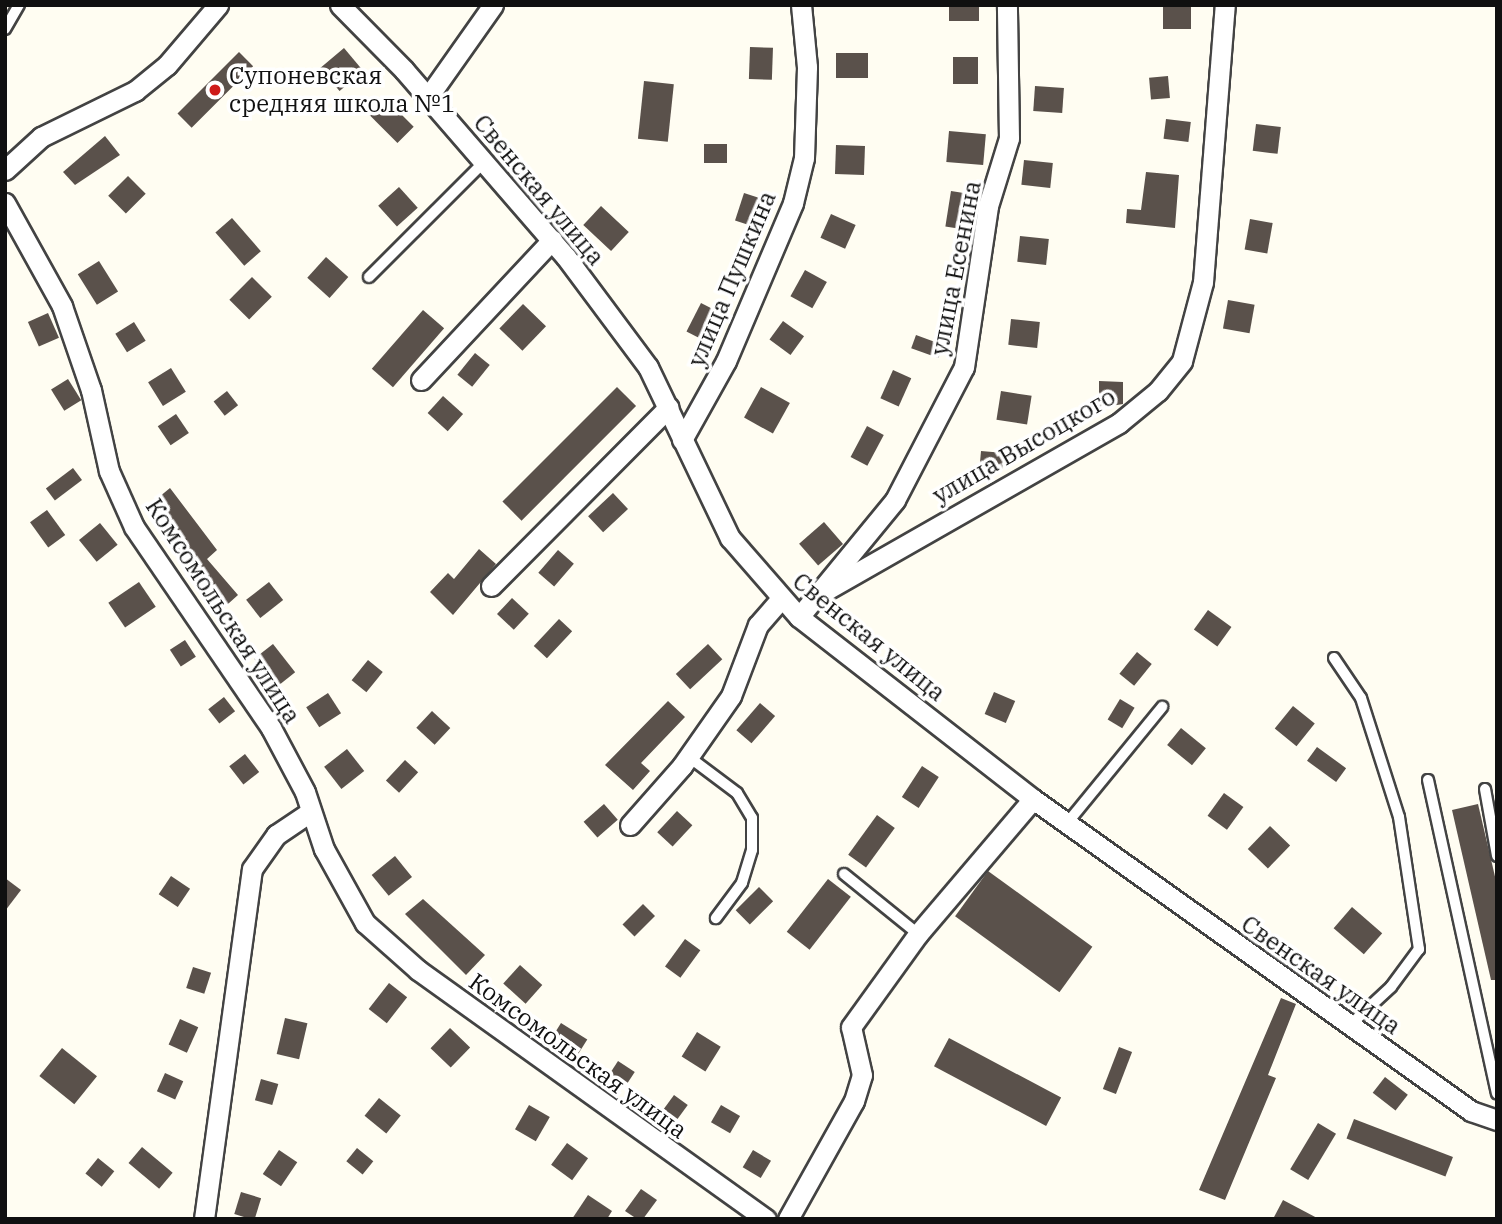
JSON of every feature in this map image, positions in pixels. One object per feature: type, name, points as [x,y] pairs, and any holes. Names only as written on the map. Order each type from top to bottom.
[{"type":"street","points":[[5,170],[41,137],[135,91],[167,65],[218,5]]},
{"type":"street","name":"Свенская улица","points":[[340,5],[428,97],[552,240],[648,367],[730,538],[799,617],[1033,799],[1471,1111],[1497,1120]]},
{"type":"street","points":[[428,97],[493,5]]},
{"type":"street","name":"улица Пушкина","points":[[682,440],[726,361],[793,203],[804,158],[807,67],[801,5]]},
{"type":"street","name":"улица Есенина","points":[[799,617],[823,592],[895,500],[964,367],[988,206],[1009,138],[1007,5]]},
{"type":"street","name":"улица Высоцкого","points":[[823,592],[1119,423],[1158,391],[1182,361],[1203,282],[1225,5]]},
{"type":"street","name":"Комсомольская улица","points":[[5,203],[62,306],[91,390],[109,471],[135,527],[271,729],[305,792],[309,813],[365,923],[418,970],[766,1219]]},
{"type":"street","points":[[421,380],[552,240]]},
{"type":"street","points":[[491,586],[669,407]]},
{"type":"street","points":[[630,825],[689,757],[736,685],[758,625],[781,599]]},
{"type":"street","points":[[788,1219],[854,1101],[862,1075],[851,1027],[918,934],[1033,799]]},
{"type":"street","points":[[204,1219],[252,869],[276,835],[309,813]]},
{"type":"lane","points":[[5,29],[19,5]]},
{"type":"lane","points":[[369,277],[485,162]]},
{"type":"lane","points":[[1334,658],[1361,698],[1399,817],[1419,949],[1391,987],[1349,1025]]},
{"type":"lane","points":[[1068,822],[1162,707]]},
{"type":"lane","points":[[689,757],[737,793],[752,818],[752,850],[742,883],[716,918]]},
{"type":"lane","points":[[1428,780],[1497,1094]]},
{"type":"lane","points":[[1485,789],[1497,856]]},
{"type":"lane","points":[[844,874],[918,934]]},
{"type":"building","points":[[949,5],[979,5],[979,21],[949,21]]},
{"type":"building","points":[[1163,5],[1191,5],[1191,29],[1163,29]]},
{"type":"building","points":[[750,47],[773,48],[772,80],[749,79]]},
{"type":"building","points":[[344,48],[363,71],[340,91],[320,68]]},
{"type":"building","name":"Супоневская средняя школа №1","points":[[239,52],[253,66],[192,128],[177,114]]},
{"type":"building","points":[[836,53],[868,53],[868,78],[836,78]]},
{"type":"building","points":[[953,57],[978,57],[978,84],[953,84]]},
{"type":"building","points":[[1168,76],[1170,98],[1151,100],[1149,78]]},
{"type":"building","points":[[644,81],[674,84],[668,142],[638,139]]},
{"type":"building","points":[[1035,86],[1064,88],[1062,113],[1033,111]]},
{"type":"building","points":[[384,97],[414,127],[397,143],[368,113]]},
{"type":"building","points":[[1166,119],[1191,122],[1188,142],[1164,139]]},
{"type":"building","points":[[1256,124],[1281,127],[1278,154],[1253,151]]},
{"type":"building","points":[[949,131],[986,134],[983,165],[946,162]]},
{"type":"building","points":[[105,136],[120,155],[75,185],[63,172]]},
{"type":"building","points":[[704,144],[727,144],[727,163],[704,163]]},
{"type":"building","points":[[836,145],[865,146],[864,175],[835,174]]},
{"type":"building","points":[[1024,160],[1053,163],[1050,188],[1021,185]]},
{"type":"building","points":[[1146,172],[1179,175],[1175,228],[1126,223],[1127,209],[1141,210]]},
{"type":"building","points":[[128,176],[146,194],[126,213],[108,196]]},
{"type":"building","points":[[399,187],[418,208],[397,227],[378,206]]},
{"type":"building","points":[[951,191],[975,195],[969,230],[945,227]]},
{"type":"building","points":[[744,193],[768,201],[759,228],[735,221]]},
{"type":"building","points":[[601,206],[629,232],[611,251],[583,225]]},
{"type":"building","points":[[831,214],[856,225],[845,249],[820,238]]},
{"type":"building","points":[[232,218],[261,251],[244,266],[215,232]]},
{"type":"building","points":[[1250,219],[1273,223],[1267,254],[1245,250]]},
{"type":"building","points":[[1020,236],[1049,239],[1046,265],[1017,262]]},
{"type":"building","points":[[326,257],[348,277],[330,298],[307,278]]},
{"type":"building","points":[[99,261],[118,292],[97,305],[78,274]]},
{"type":"building","points":[[805,270],[827,282],[812,308],[790,296]]},
{"type":"building","points":[[252,277],[272,297],[249,319],[229,300]]},
{"type":"building","points":[[1228,300],[1255,305],[1250,333],[1223,329]]},
{"type":"building","points":[[701,303],[726,316],[711,344],[686,332]]},
{"type":"building","points":[[523,304],[546,326],[522,351],[499,328]]},
{"type":"building","points":[[423,310],[444,328],[393,387],[372,369]]},
{"type":"building","points":[[48,313],[59,338],[39,347],[28,322]]},
{"type":"building","points":[[1011,319],[1040,322],[1037,348],[1008,345]]},
{"type":"building","points":[[783,321],[804,336],[791,355],[769,340]]},
{"type":"building","points":[[134,322],[146,341],[127,352],[115,334]]},
{"type":"building","points":[[916,335],[943,345],[938,358],[911,348]]},
{"type":"building","points":[[475,353],[490,365],[472,387],[457,375]]},
{"type":"building","points":[[171,368],[186,392],[163,406],[148,382]]},
{"type":"building","points":[[893,370],[911,378],[899,406],[880,398]]},
{"type":"building","points":[[68,379],[81,400],[64,411],[51,390]]},
{"type":"building","points":[[1099,381],[1123,382],[1123,404],[1099,408]]},
{"type":"building","points":[[617,387],[636,406],[522,521],[502,502]]},
{"type":"building","points":[[761,387],[790,403],[773,434],[744,418]]},
{"type":"building","points":[[227,391],[238,405],[225,416],[214,401]]},
{"type":"building","points":[[1001,391],[1032,396],[1027,424],[996,420]]},
{"type":"building","points":[[443,396],[463,414],[448,431],[428,413]]},
{"type":"building","points":[[176,414],[189,433],[171,445],[158,426]]},
{"type":"building","points":[[867,426],[884,435],[867,466],[851,457]]},
{"type":"building","points":[[981,451],[1004,453],[1003,469],[980,467]]},
{"type":"building","points":[[73,468],[82,480],[55,500],[46,488]]},
{"type":"building","points":[[170,488],[217,550],[207,559],[238,595],[219,612],[202,591],[207,587],[176,550],[187,541],[153,502]]},
{"type":"building","points":[[613,493],[628,509],[603,532],[588,516]]},
{"type":"building","points":[[47,510],[65,535],[48,547],[30,522]]},
{"type":"building","points":[[824,522],[843,544],[818,566],[799,544]]},
{"type":"building","points":[[100,523],[118,545],[97,562],[79,540]]},
{"type":"building","points":[[479,549],[496,564],[453,615],[430,592],[448,573],[454,579]]},
{"type":"building","points":[[558,550],[574,564],[554,586],[538,573]]},
{"type":"building","points":[[139,582],[156,607],[125,628],[108,603]]},
{"type":"building","points":[[269,582],[283,600],[260,618],[246,600]]},
{"type":"building","points":[[512,598],[529,614],[514,630],[497,614]]},
{"type":"building","points":[[1208,610],[1231,627],[1217,646],[1194,629]]},
{"type":"building","points":[[559,619],[572,631],[547,658],[534,646]]},
{"type":"building","points":[[185,640],[196,657],[181,667],[170,650]]},
{"type":"building","points":[[273,644],[295,672],[276,687],[254,659]]},
{"type":"building","points":[[708,644],[722,659],[690,689],[676,674]]},
{"type":"building","points":[[1137,652],[1152,664],[1134,686],[1119,674]]},
{"type":"building","points":[[368,660],[383,672],[366,692],[352,680]]},
{"type":"building","points":[[994,692],[1015,701],[1006,723],[985,714]]},
{"type":"building","points":[[328,693],[341,713],[319,727],[306,707]]},
{"type":"building","points":[[224,697],[235,711],[219,723],[208,709]]},
{"type":"building","points":[[1120,699],[1135,708],[1122,728],[1108,720]]},
{"type":"building","points":[[668,701],[685,717],[641,763],[650,771],[633,790],[605,765]]},
{"type":"building","points":[[760,703],[775,716],[751,743],[736,730]]},
{"type":"building","points":[[1293,706],[1315,724],[1297,746],[1275,729]]},
{"type":"building","points":[[432,711],[450,728],[435,745],[416,728]]},
{"type":"building","points":[[1181,728],[1206,748],[1192,765],[1167,745]]},
{"type":"building","points":[[1317,747],[1346,768],[1336,782],[1307,761]]},
{"type":"building","points":[[347,749],[364,771],[341,789],[324,767]]},
{"type":"building","points":[[245,754],[259,772],[243,784],[229,766]]},
{"type":"building","points":[[405,760],[418,772],[399,793],[386,780]]},
{"type":"building","points":[[922,766],[939,777],[919,808],[902,797]]},
{"type":"building","points":[[1224,793],[1243,807],[1227,830],[1208,816]]},
{"type":"building","points":[[604,804],[618,820],[597,838],[584,822]]},
{"type":"building","points":[[1478,804],[1497,885],[1497,980],[1491,980],[1452,810]]},
{"type":"building","points":[[677,811],[692,825],[673,847],[657,832]]},
{"type":"building","points":[[877,815],[895,828],[866,868],[848,855]]},
{"type":"building","points":[[1270,826],[1290,845],[1268,868],[1248,849]]},
{"type":"building","points":[[395,856],[412,877],[389,896],[372,875]]},
{"type":"building","points":[[988,871],[1092,947],[1059,992],[955,916]]},
{"type":"building","points":[[171,876],[190,889],[178,907],[159,894]]},
{"type":"building","points":[[5,878],[21,890],[5,911]]},
{"type":"building","points":[[828,879],[851,897],[810,950],[787,932]]},
{"type":"building","points":[[759,887],[773,901],[750,924],[736,910]]},
{"type":"building","points":[[423,899],[485,955],[466,975],[405,914]]},
{"type":"building","points":[[643,904],[655,916],[635,937],[622,925]]},
{"type":"building","points":[[1352,907],[1382,933],[1364,954],[1334,928]]},
{"type":"building","points":[[685,939],[700,950],[680,978],[665,967]]},
{"type":"building","points":[[520,965],[542,985],[526,1004],[503,984]]},
{"type":"building","points":[[193,967],[211,973],[204,994],[186,988]]},
{"type":"building","points":[[389,983],[407,997],[387,1023],[369,1009]]},
{"type":"building","points":[[1281,998],[1296,1004],[1268,1075],[1276,1078],[1225,1200],[1199,1190]]},
{"type":"building","points":[[285,1018],[307,1023],[299,1059],[277,1054]]},
{"type":"building","points":[[180,1019],[198,1027],[187,1053],[169,1045]]},
{"type":"building","points":[[561,1023],[587,1039],[578,1054],[552,1037]]},
{"type":"building","points":[[450,1028],[470,1047],[451,1068],[431,1048]]},
{"type":"building","points":[[697,1032],[721,1047],[705,1071],[682,1057]]},
{"type":"building","points":[[949,1038],[1061,1098],[1046,1126],[934,1066]]},
{"type":"building","points":[[1119,1047],[1132,1052],[1116,1094],[1103,1089]]},
{"type":"building","points":[[62,1048],[97,1076],[74,1104],[39,1076]]},
{"type":"building","points":[[618,1061],[635,1072],[624,1088],[608,1077]]},
{"type":"building","points":[[165,1073],[183,1081],[175,1099],[157,1091]]},
{"type":"building","points":[[1385,1077],[1408,1095],[1396,1111],[1373,1093]]},
{"type":"building","points":[[261,1079],[278,1084],[272,1105],[255,1100]]},
{"type":"building","points":[[674,1095],[688,1105],[677,1120],[663,1110]]},
{"type":"building","points":[[379,1098],[401,1116],[386,1133],[365,1116]]},
{"type":"building","points":[[529,1105],[550,1117],[536,1141],[515,1129]]},
{"type":"building","points":[[721,1105],[740,1116],[730,1133],[711,1122]]},
{"type":"building","points":[[1354,1119],[1453,1157],[1445,1177],[1346,1139]]},
{"type":"building","points":[[1318,1123],[1336,1134],[1308,1180],[1290,1169]]},
{"type":"building","points":[[567,1143],[588,1158],[572,1180],[551,1165]]},
{"type":"building","points":[[142,1147],[173,1173],[159,1189],[129,1163]]},
{"type":"building","points":[[357,1148],[373,1161],[363,1174],[346,1161]]},
{"type":"building","points":[[279,1150],[297,1162],[281,1186],[263,1174]]},
{"type":"building","points":[[753,1150],[771,1161],[761,1178],[743,1167]]},
{"type":"building","points":[[98,1158],[114,1171],[102,1187],[85,1174]]},
{"type":"building","points":[[641,1189],[657,1200],[643,1219],[637,1219],[625,1211]]},
{"type":"building","points":[[241,1192],[261,1198],[255,1219],[234,1214]]},
{"type":"building","points":[[588,1195],[612,1211],[607,1219],[572,1219]]},
{"type":"building","points":[[1283,1200],[1319,1219],[1273,1219]]},
{"type":"place","name":"Супоневская средняя школа №1","points":[[215,90]]}]
